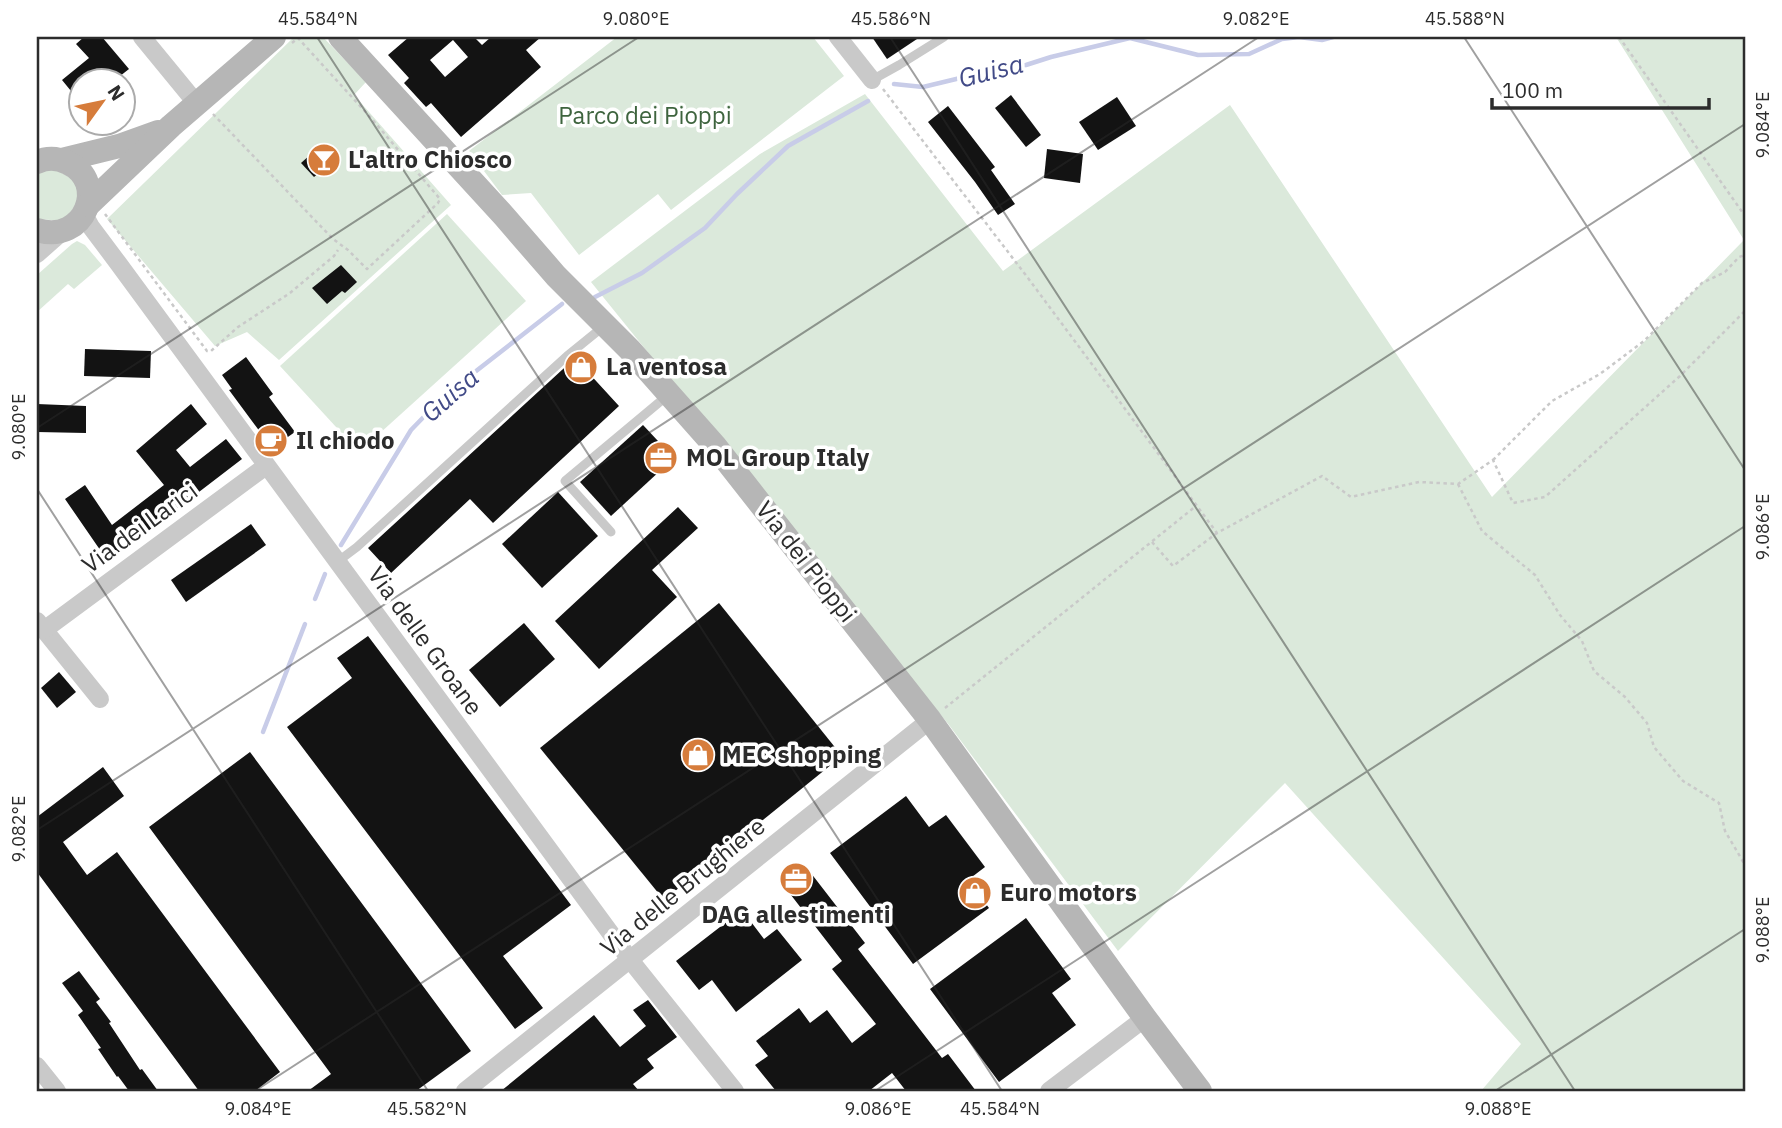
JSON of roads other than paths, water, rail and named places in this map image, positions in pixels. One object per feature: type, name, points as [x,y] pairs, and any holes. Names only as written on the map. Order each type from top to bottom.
[{"type":"street","points":[[142,37],[207,106]]},
{"type":"street","name":"Via dei Pioppi","points":[[340,37],[556,276],[670,393],[715,446],[930,720],[1200,1091]]},
{"type":"street","points":[[838,37],[872,80]]},
{"type":"street","points":[[62,160],[119,146],[171,126],[207,106],[291,39]]},
{"type":"street","points":[[37,254],[63,231],[92,211],[171,126]]},
{"type":"street","points":[[37,162],[52,158],[62,160],[81,173],[92,211]]},
{"type":"street","name":"Via delle Groane","points":[[92,211],[91,227],[631,961],[735,1091]]},
{"type":"street","points":[[37,230],[51,233],[63,231]]},
{"type":"street","name":"Via dei Larici","points":[[40,625],[266,466]]},
{"type":"street","points":[[40,625],[100,699]]},
{"type":"street","name":"Via delle Brughiere","points":[[466,1091],[930,720]]},
{"type":"street","points":[[1049,1091],[1145,1018]]},
{"type":"street","points":[[37,1066],[57,1091]]},
{"type":"lane","points":[[872,80],[944,37]]},
{"type":"lane","points":[[337,562],[605,325]]},
{"type":"lane","points":[[611,532],[565,481],[670,393]]},
{"type":"waterway","name":"Guisa","points":[[894,84],[923,87],[1026,65],[1130,38],[1198,55],[1249,54],[1282,39],[1299,37],[1322,40],[1333,37]]},
{"type":"waterway","name":"Guisa","points":[[595,297],[642,273],[705,228],[788,146],[868,101]]},
{"type":"waterway","name":"Guisa","points":[[341,545],[411,430],[444,396],[562,304]]},
{"type":"waterway","name":"Guisa","points":[[315,599],[325,574]]},
{"type":"waterway","name":"Guisa","points":[[263,732],[305,624]]},
{"type":"place","name":"L'altro Chiosco","points":[[324,160]]},
{"type":"place","name":"La ventosa","points":[[581,367]]},
{"type":"place","name":"Il chiodo","points":[[271,441]]},
{"type":"place","name":"MOL Group Italy","points":[[661,458]]},
{"type":"place","name":"MEC shopping","points":[[698,755]]},
{"type":"place","name":"DAG allestimenti","points":[[796,879]]},
{"type":"place","name":"Euro motors","points":[[975,893]]},
{"type":"park label","name":"Parco dei Pioppi","points":[[645,116]]}]
